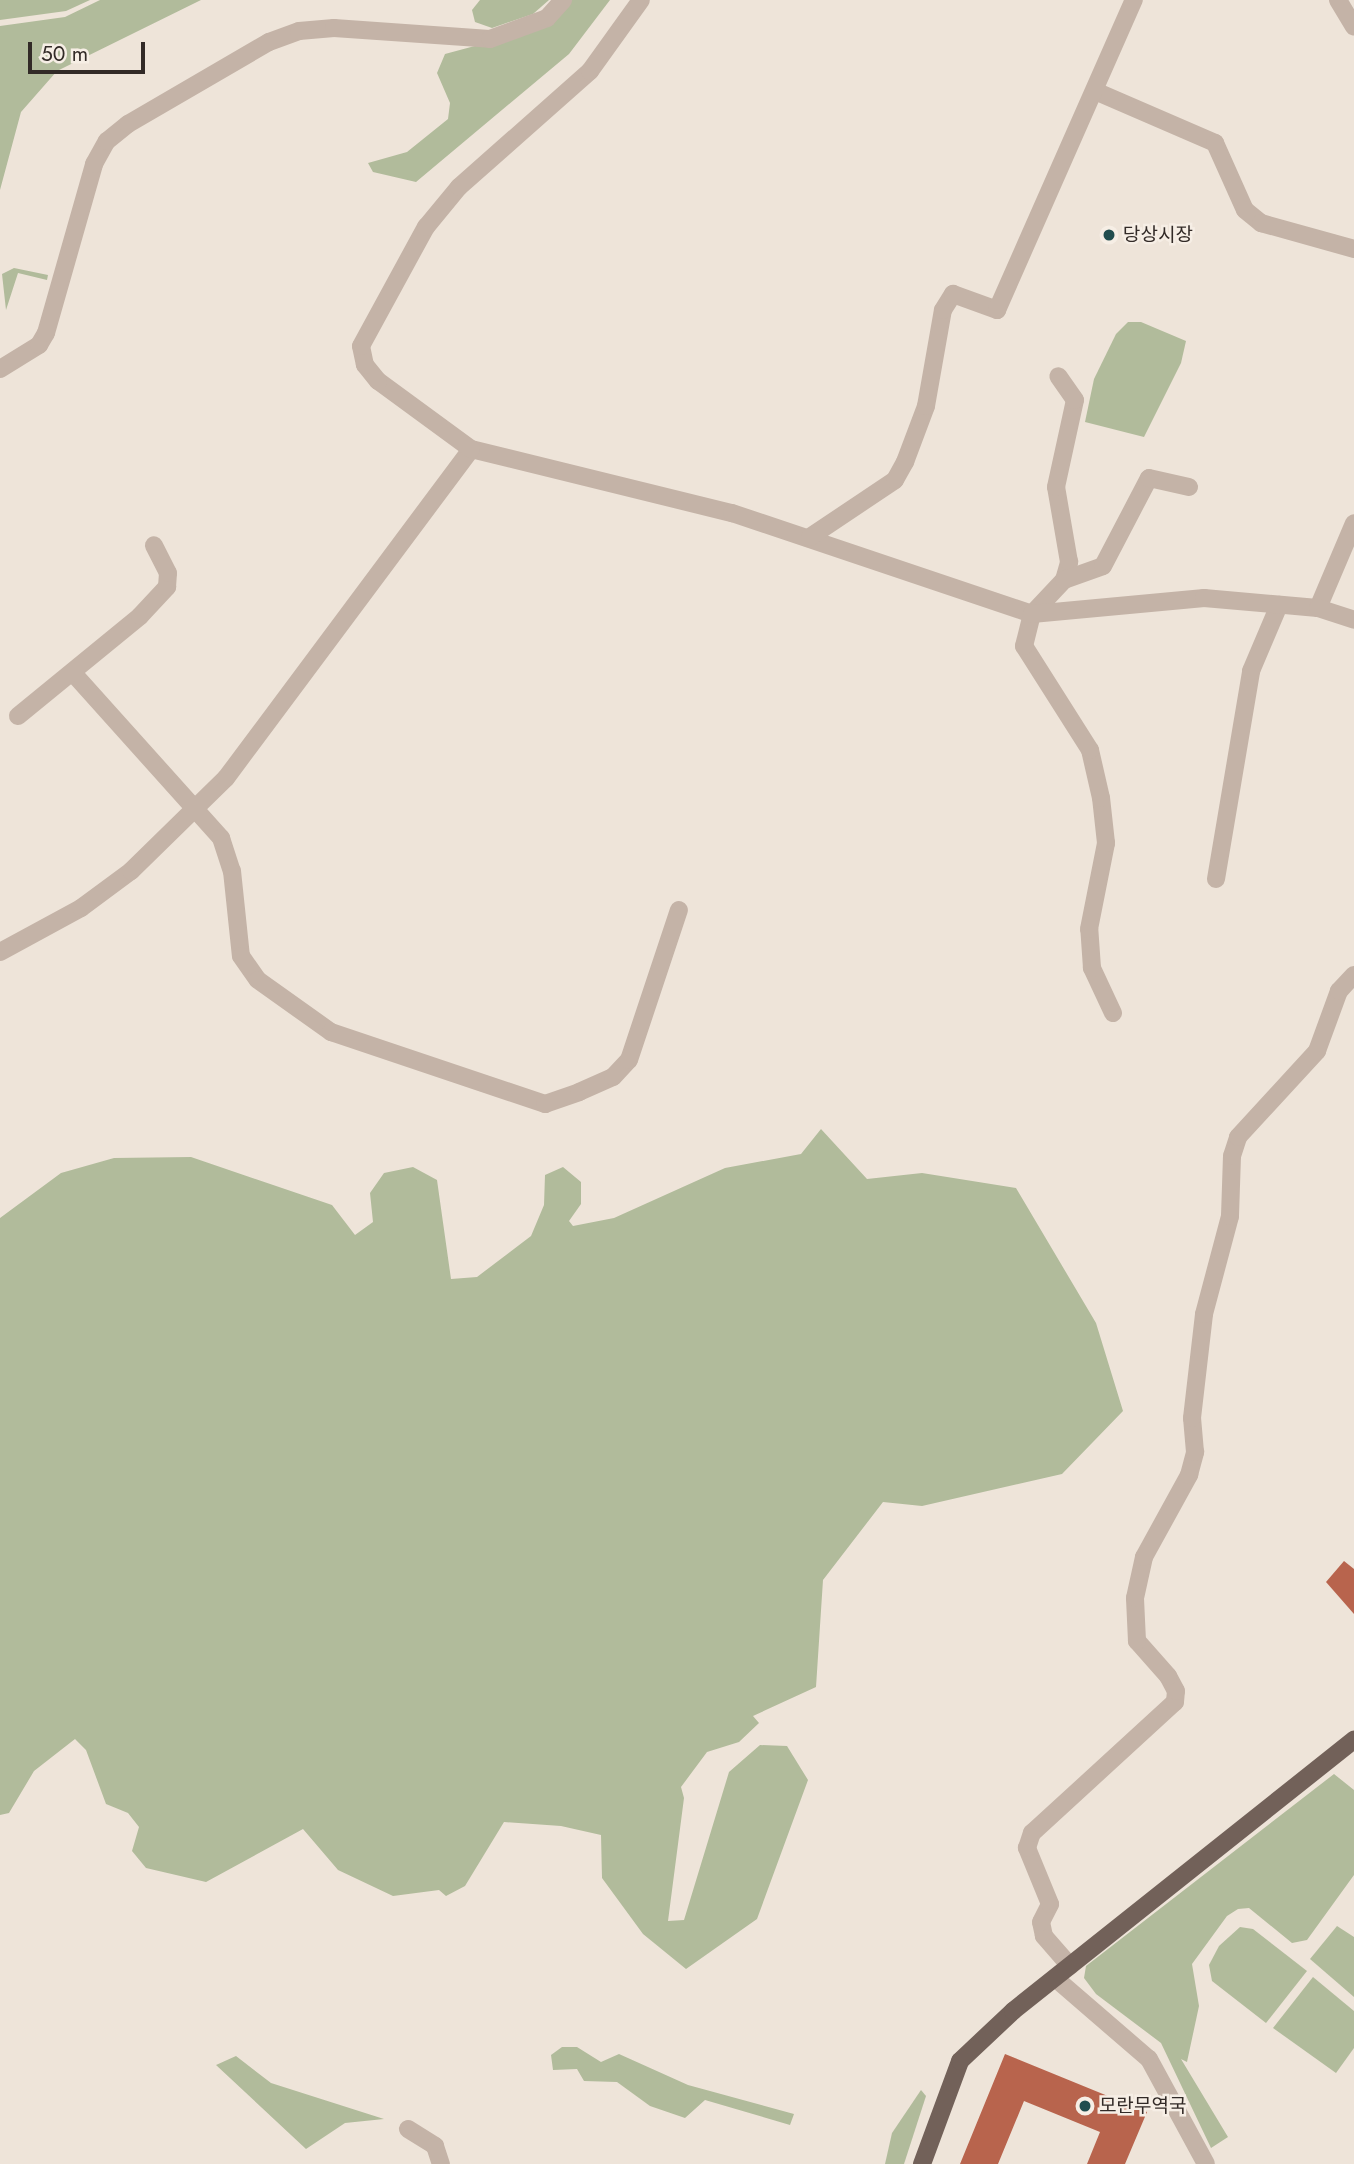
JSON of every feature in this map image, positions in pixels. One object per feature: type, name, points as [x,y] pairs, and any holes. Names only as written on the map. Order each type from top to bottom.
[{"type":"main road","points":[[922,2164],[960,2061],[1055,1978],[1354,1740]]},
{"type":"street","points":[[0,369],[39,345],[46,333],[94,164],[107,141],[128,124],[269,42],[299,30],[334,28],[490,39],[547,18],[563,0]]},
{"type":"street","points":[[641,0],[590,71],[492,155],[426,227],[361,346],[365,365],[378,382],[471,449],[810,537],[1032,614],[1204,598],[1318,608],[1354,620]]},
{"type":"street","points":[[810,537],[895,480],[926,406],[943,310],[953,294],[998,310],[1135,0]]},
{"type":"street","points":[[1338,0],[1354,27]]},
{"type":"street","points":[[1095,91],[1215,143],[1245,210],[1261,223],[1354,249]]},
{"type":"street","points":[[1058,376],[1075,400],[1056,487],[1067,536],[1064,580]]},
{"type":"street","points":[[0,952],[91,901],[193,811],[226,778],[471,449]]},
{"type":"street","points":[[1113,1013],[1092,968],[1090,942],[1106,843],[1101,798],[1090,750],[1024,646],[1032,614],[1064,580],[1103,566],[1149,478],[1189,487]]},
{"type":"street","points":[[1318,608],[1354,523]]},
{"type":"street","points":[[18,716],[73,673],[167,587],[168,573],[154,545]]},
{"type":"street","points":[[1216,879],[1251,671],[1279,605]]},
{"type":"street","points":[[73,673],[193,811],[221,838],[232,871],[241,956],[258,980],[331,1032],[545,1104],[613,1077],[629,1060],[679,910]]},
{"type":"street","points":[[1070,1966],[1044,1936],[1041,1922],[1050,1904],[1027,1848],[1032,1833],[1175,1702],[1176,1690],[1168,1676],[1138,1641],[1135,1598],[1144,1557],[1189,1475],[1195,1452],[1192,1418],[1204,1314],[1230,1216],[1232,1156],[1238,1137],[1317,1051],[1339,991],[1354,975]]},
{"type":"street","points":[[1055,1978],[1149,2059],[1206,2164]]},
{"type":"street","points":[[408,2129],[435,2146],[441,2164]]},
{"type":"green space","points":[[0,0],[90,0],[66,11],[0,20]]},
{"type":"green space","points":[[100,0],[201,0],[57,71],[21,112],[0,190],[0,26],[65,17]]},
{"type":"green space","points":[[480,0],[549,0],[533,14],[492,28],[475,22],[472,10]]},
{"type":"green space","points":[[571,0],[610,0],[569,54],[416,182],[373,172],[368,163],[407,152],[448,119],[450,103],[437,73],[445,54],[545,27]]},
{"type":"green space","points":[[14,268],[48,275],[47,280],[18,273],[6,310],[2,274]]},
{"type":"green space","points":[[1128,322],[1141,322],[1186,341],[1181,363],[1144,437],[1085,422],[1094,379],[1116,334]]},
{"type":"green space","points":[[821,1129],[867,1179],[922,1173],[1016,1188],[1096,1323],[1123,1411],[1062,1474],[922,1506],[883,1502],[823,1580],[816,1687],[753,1716],[759,1723],[739,1742],[707,1752],[681,1787],[684,1798],[668,1921],[684,1920],[729,1772],[760,1745],[787,1746],[808,1780],[757,1919],[686,1969],[643,1934],[602,1878],[601,1835],[561,1826],[504,1822],[465,1886],[446,1896],[439,1890],[393,1896],[338,1870],[303,1829],[206,1882],[146,1868],[132,1851],[139,1827],[128,1813],[106,1804],[86,1750],[75,1739],[34,1771],[9,1813],[0,1815],[0,1218],[61,1173],[114,1158],[191,1157],[332,1205],[355,1235],[373,1222],[370,1193],[384,1173],[413,1167],[437,1180],[451,1279],[477,1277],[531,1236],[544,1205],[545,1175],[563,1167],[581,1182],[581,1204],[569,1221],[573,1226],[614,1218],[725,1168],[801,1154]]},
{"type":"green space","points":[[1334,1774],[1354,1790],[1354,1875],[1307,1940],[1292,1943],[1249,1908],[1238,1909],[1227,1916],[1192,1964],[1199,2006],[1187,2062],[1181,2059],[1228,2137],[1211,2148],[1161,2043],[1096,1994],[1084,1978],[1086,1966]]},
{"type":"green space","points":[[1337,1926],[1354,1937],[1354,1997],[1310,1959]]},
{"type":"green space","points":[[1240,1927],[1253,1929],[1307,1971],[1266,2023],[1212,1981],[1209,1965],[1219,1946]]},
{"type":"green space","points":[[1313,1977],[1354,2011],[1354,2048],[1336,2073],[1273,2028]]},
{"type":"green space","points":[[562,2047],[577,2047],[601,2062],[619,2054],[688,2085],[794,2114],[790,2125],[705,2100],[685,2118],[650,2106],[617,2082],[584,2081],[577,2069],[553,2070],[551,2055]]},
{"type":"green space","points":[[236,2056],[271,2083],[384,2119],[345,2123],[306,2149],[216,2065]]},
{"type":"green space","points":[[921,2090],[926,2096],[904,2164],[885,2164],[892,2133]]},
{"type":"building","points":[[1344,1561],[1354,1569],[1354,1614],[1326,1582]]},
{"type":"building","name":"모란무역국","points":[[1005,2054],[1147,2112],[1125,2164],[1087,2164],[1100,2132],[1024,2101],[998,2164],[960,2164]]},
{"type":"place","name":"당상시장","points":[[1109,235]]},
{"type":"place","name":"모란무역국","points":[[1085,2106]]}]
